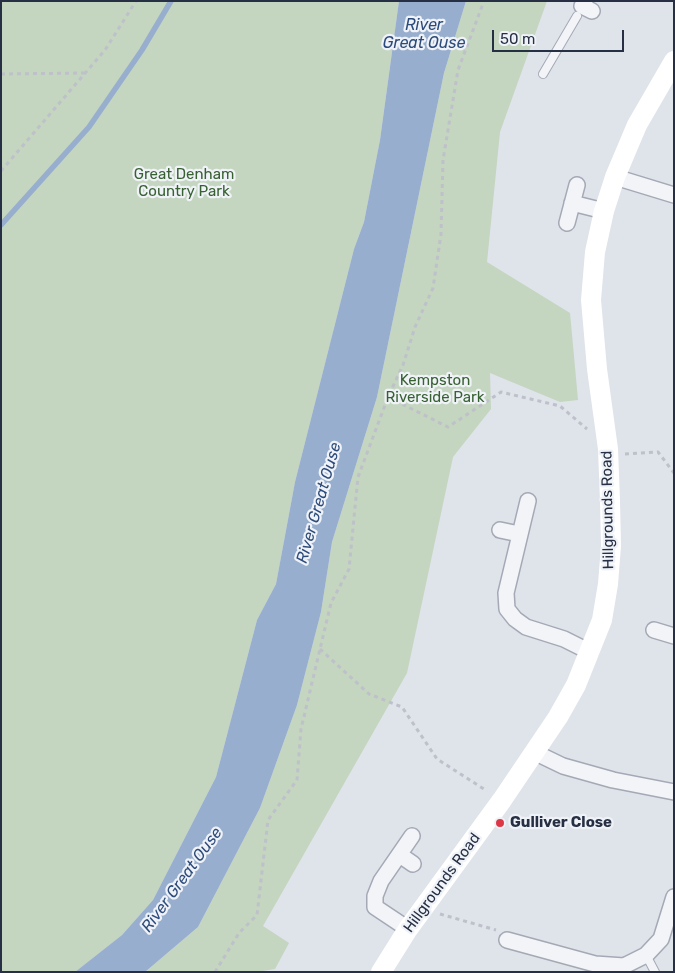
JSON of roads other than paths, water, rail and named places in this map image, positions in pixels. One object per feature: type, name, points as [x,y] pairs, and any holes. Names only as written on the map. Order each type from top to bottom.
[{"type":"street","name":"Hillgrounds Road","points":[[381,972],[408,929],[502,800],[534,752],[576,685],[602,620],[608,584],[611,546],[608,448],[597,369],[591,300],[595,252],[604,211],[615,177],[637,125],[674,61]]},
{"type":"street","points":[[615,177],[674,196]]},
{"type":"street","points":[[567,223],[577,185]]},
{"type":"street","points":[[572,203],[604,211]]},
{"type":"street","points":[[528,501],[506,593],[507,609],[515,619],[526,627],[564,639],[590,652]]},
{"type":"street","points":[[500,530],[519,534]]},
{"type":"street","points":[[654,630],[674,636]]},
{"type":"street","points":[[534,752],[563,766],[604,778],[674,792]]},
{"type":"street","points":[[408,929],[387,917],[375,907],[375,896],[381,881],[412,836]]},
{"type":"street","points":[[400,855],[413,864]]},
{"type":"street","points":[[507,940],[595,964],[624,966],[646,955],[661,939],[674,897]]},
{"type":"lane","points":[[543,74],[584,8]]},
{"type":"lane","points":[[646,955],[655,972]]},
{"type":"water","name":"River Great Ouse","points":[[399,1],[466,1],[444,73],[377,397],[332,542],[321,612],[297,705],[260,808],[198,927],[145,972],[75,972],[122,935],[153,900],[216,777],[257,620],[276,584],[295,482],[354,249],[364,222],[380,140]]},
{"type":"waterway","points":[[1,225],[89,127],[142,50],[171,1]]},
{"type":"place","name":"Gulliver Close","points":[[500,823]]},
{"type":"park label","name":"Great Denham Country Park","points":[[184,184]]},
{"type":"park label","name":"Kempston Riverside Park","points":[[435,390]]}]
